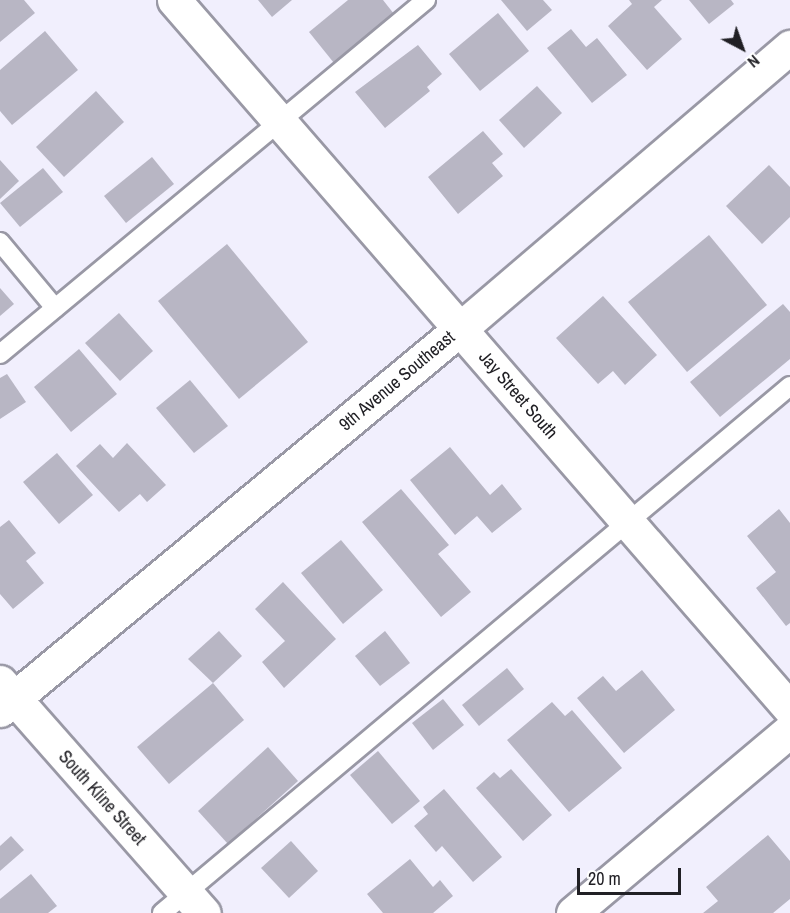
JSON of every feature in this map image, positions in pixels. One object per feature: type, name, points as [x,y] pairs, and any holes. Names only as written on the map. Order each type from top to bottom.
[{"type":"street","name":"Jay Street South","points":[[174,0],[790,709]]},
{"type":"street","name":"9th Avenue Southeast","points":[[4,697],[460,328],[790,47]]},
{"type":"street","name":"South Kline Street","points":[[4,697],[184,906]]},
{"type":"street","points":[[581,911],[790,730]]},
{"type":"lane","points":[[0,354],[426,0]]},
{"type":"lane","points":[[0,242],[55,308]]},
{"type":"lane","points":[[184,906],[790,386]]},
{"type":"building","points":[[0,0],[24,0],[35,13],[0,42]]},
{"type":"building","points":[[258,0],[292,0],[272,17]]},
{"type":"building","points":[[348,0],[383,0],[394,14],[334,63],[309,32]]},
{"type":"building","points":[[501,0],[543,0],[552,10],[527,31]]},
{"type":"building","points":[[629,0],[662,0],[654,7],[682,39],[647,70],[608,26],[632,4]]},
{"type":"building","points":[[689,0],[731,0],[734,4],[709,24]]},
{"type":"building","points":[[498,13],[529,51],[480,91],[449,54]]},
{"type":"building","points":[[571,29],[586,47],[597,38],[627,75],[592,103],[547,48]]},
{"type":"building","points":[[45,31],[78,70],[12,125],[0,111],[0,70]]},
{"type":"building","points":[[418,45],[442,74],[427,87],[430,91],[385,128],[355,92]]},
{"type":"building","points":[[537,86],[562,113],[524,148],[499,120]]},
{"type":"building","points":[[96,91],[124,122],[64,177],[36,147]]},
{"type":"building","points":[[483,131],[503,154],[492,163],[503,176],[458,214],[428,177]]},
{"type":"building","points":[[152,157],[174,184],[126,223],[104,196]]},
{"type":"building","points":[[0,160],[19,181],[0,199]]},
{"type":"building","points":[[769,165],[790,187],[790,217],[762,244],[726,206]]},
{"type":"building","points":[[43,168],[63,192],[20,227],[0,203]]},
{"type":"building","points":[[709,235],[767,305],[687,372],[628,302]]},
{"type":"building","points":[[227,244],[308,342],[239,399],[158,301]]},
{"type":"building","points":[[0,288],[14,304],[0,316]]},
{"type":"building","points":[[603,296],[657,355],[625,385],[613,371],[598,384],[556,338]]},
{"type":"building","points":[[783,304],[790,312],[790,359],[720,417],[690,382]]},
{"type":"building","points":[[119,313],[153,351],[120,381],[85,343]]},
{"type":"building","points":[[79,349],[117,394],[71,432],[34,387]]},
{"type":"building","points":[[7,374],[26,402],[0,419],[0,378]]},
{"type":"building","points":[[190,380],[228,426],[194,453],[156,408]]},
{"type":"building","points":[[127,443],[166,485],[147,502],[140,494],[119,512],[76,466],[100,444],[113,458]]},
{"type":"building","points":[[450,447],[490,495],[502,484],[522,509],[492,533],[477,516],[455,535],[410,480]]},
{"type":"building","points":[[57,453],[93,495],[59,524],[23,482]]},
{"type":"building","points":[[401,489],[449,545],[438,554],[471,592],[441,617],[362,522]]},
{"type":"building","points":[[779,509],[790,523],[790,623],[786,626],[756,588],[776,572],[747,536]]},
{"type":"building","points":[[9,520],[36,553],[26,561],[44,583],[13,609],[0,594],[0,527]]},
{"type":"building","points":[[341,540],[383,590],[343,624],[301,573]]},
{"type":"building","points":[[283,582],[336,639],[284,688],[262,662],[285,641],[255,609]]},
{"type":"building","points":[[219,631],[242,656],[213,683],[188,659]]},
{"type":"building","points":[[385,631],[410,663],[380,686],[355,656]]},
{"type":"building","points":[[507,668],[524,689],[479,726],[462,705]]},
{"type":"building","points":[[642,670],[675,710],[624,753],[577,698],[603,676],[616,691]]},
{"type":"building","points":[[213,683],[244,720],[169,784],[137,747]]},
{"type":"building","points":[[443,699],[464,725],[433,750],[412,723]]},
{"type":"building","points":[[552,702],[565,716],[572,710],[622,768],[569,812],[507,740]]},
{"type":"building","points":[[268,747],[298,781],[228,844],[198,811]]},
{"type":"building","points":[[378,751],[420,801],[392,824],[350,775]]},
{"type":"building","points":[[511,769],[552,815],[523,841],[476,788],[494,772],[500,778]]},
{"type":"building","points":[[444,789],[502,857],[473,882],[442,846],[436,852],[414,826],[428,814],[423,807]]},
{"type":"building","points":[[768,835],[790,861],[790,899],[773,913],[703,913],[718,901],[706,887]]},
{"type":"building","points":[[11,836],[24,850],[0,871],[0,846]]},
{"type":"building","points":[[291,841],[318,871],[289,898],[261,868]]},
{"type":"building","points":[[410,859],[433,887],[440,880],[453,896],[433,913],[383,913],[367,894]]},
{"type":"building","points":[[31,874],[57,906],[48,913],[0,913],[0,899]]}]
